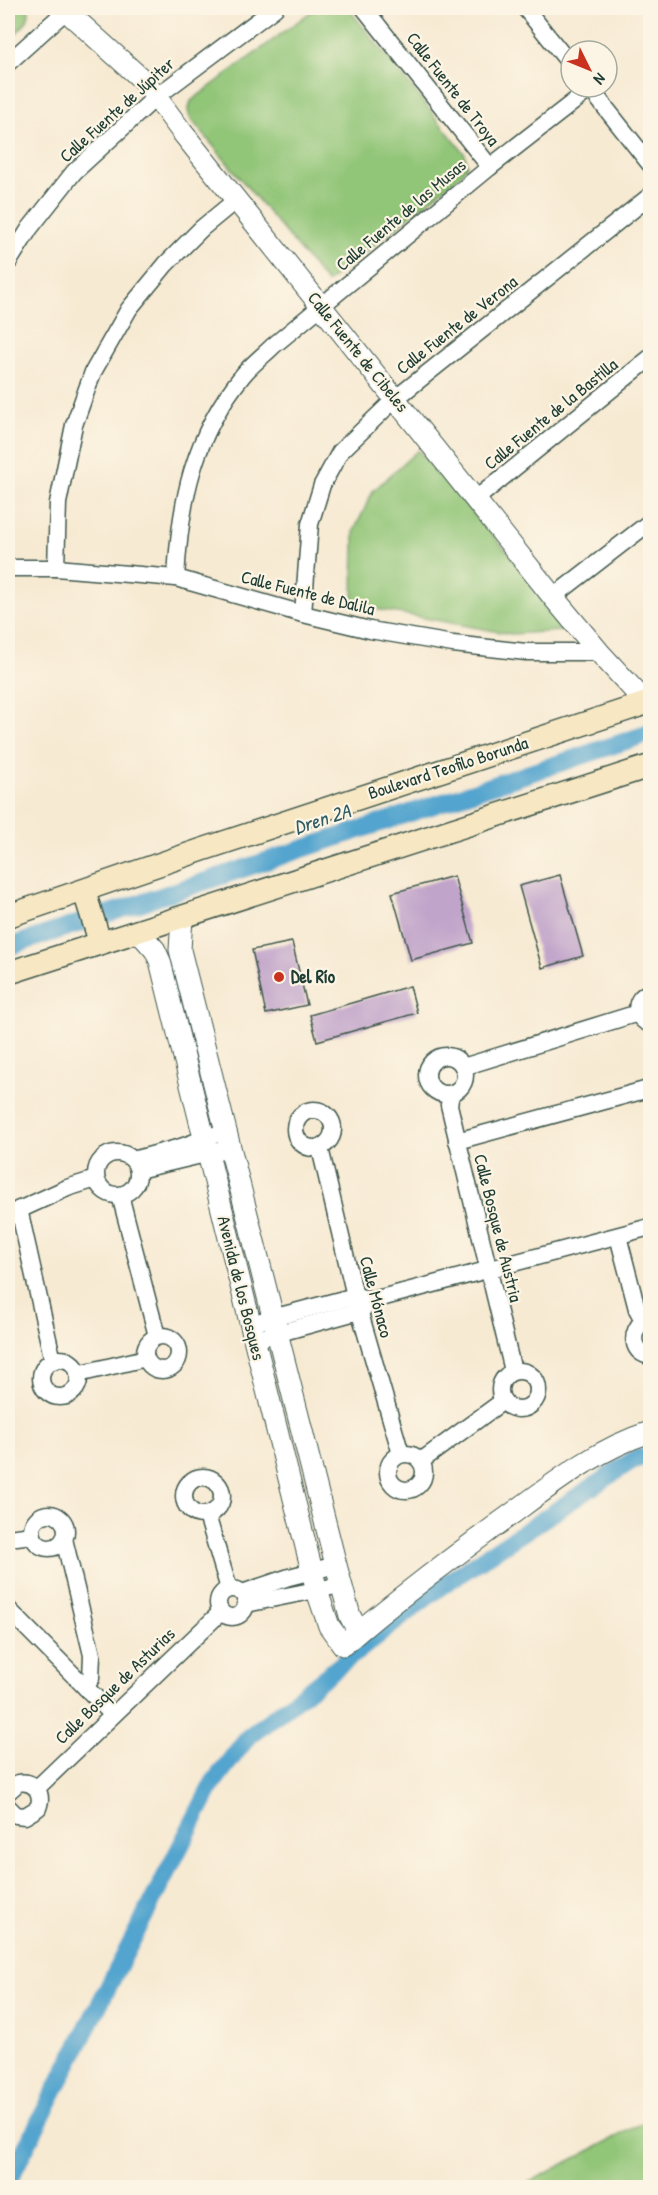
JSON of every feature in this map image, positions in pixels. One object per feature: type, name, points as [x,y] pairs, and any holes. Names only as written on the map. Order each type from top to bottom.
[{"type":"main road","name":"Boulevard Teofilo Borunda","points":[[8,916],[86,898],[201,850],[648,702]]},
{"type":"main road","points":[[8,973],[98,936],[139,932],[651,766]]},
{"type":"main road","points":[[86,898],[98,936]]},
{"type":"street","name":"Calle Fuente de Cibeles","points":[[66,8],[145,82],[236,200],[553,597],[599,652],[648,702]]},
{"type":"street","points":[[8,63],[66,8]]},
{"type":"street","name":"Calle Fuente de Júpiter","points":[[8,263],[30,228],[74,172],[156,97],[275,8]]},
{"type":"street","name":"Calle Fuente de Troya","points":[[364,8],[490,167]]},
{"type":"street","points":[[525,8],[559,50]]},
{"type":"street","name":"Calle Fuente de las Musas","points":[[176,578],[178,532],[185,492],[198,453],[218,410],[244,374],[273,346],[576,99]]},
{"type":"street","points":[[599,99],[651,164]]},
{"type":"street","name":"Calle Fuente de Verona","points":[[303,614],[310,524],[321,485],[340,452],[395,399],[651,196]]},
{"type":"street","points":[[56,568],[58,503],[74,425],[93,372],[129,309],[166,264],[202,228],[236,200]]},
{"type":"street","name":"Calle Fuente de la Bastilla","points":[[476,499],[651,358]]},
{"type":"street","points":[[553,597],[651,522]]},
{"type":"street","name":"Calle Fuente de Dalila","points":[[8,568],[56,568],[176,578],[303,614],[370,630],[453,644],[526,652],[599,652]]},
{"type":"street","name":"Avenida de los Bosques","points":[[139,932],[160,961],[317,1591],[329,1626],[350,1638],[350,1616],[180,950],[182,917]]},
{"type":"street","points":[[651,992],[641,997],[638,1002],[638,1013],[643,1021],[651,1024]]},
{"type":"street","points":[[463,1067],[638,1013]]},
{"type":"street","points":[[447,1056],[456,1059],[463,1067],[462,1085],[451,1094],[440,1094],[429,1086],[426,1074],[428,1067],[435,1059],[447,1056]]},
{"type":"street","points":[[457,1141],[651,1087]]},
{"type":"street","name":"Calle Bosque de Austria","points":[[451,1094],[449,1105],[457,1141],[513,1371]]},
{"type":"street","points":[[135,1165],[229,1140]]},
{"type":"street","points":[[135,1165],[182,1147],[205,1147]]},
{"type":"street","name":"Calle Mónaco","points":[[320,1148],[357,1304],[402,1454]]},
{"type":"street","points":[[121,1154],[135,1165],[137,1181],[135,1186],[131,1191],[120,1195],[108,1194],[96,1179],[98,1166],[107,1156],[121,1154]]},
{"type":"street","points":[[53,1361],[13,1212],[67,1188],[96,1179]]},
{"type":"street","points":[[120,1195],[157,1336]]},
{"type":"street","points":[[252,1332],[651,1227]]},
{"type":"street","points":[[618,1236],[637,1309],[647,1321],[636,1330],[634,1342],[640,1352],[651,1356]]},
{"type":"street","points":[[164,1335],[175,1340],[180,1352],[176,1364],[165,1370],[159,1370],[148,1364],[146,1358],[148,1342],[157,1336],[164,1335]]},
{"type":"street","points":[[78,1374],[146,1358]]},
{"type":"street","points":[[53,1361],[69,1362],[78,1374],[77,1387],[73,1392],[61,1397],[48,1393],[41,1376],[48,1364],[53,1361]]},
{"type":"street","points":[[513,1371],[526,1372],[536,1380],[535,1399],[526,1407],[519,1409],[503,1401],[500,1387],[502,1380],[513,1371]]},
{"type":"street","points":[[421,1461],[503,1401]]},
{"type":"street","points":[[350,1638],[434,1572],[562,1478],[613,1446],[651,1432]]},
{"type":"street","points":[[402,1454],[412,1455],[421,1461],[423,1479],[414,1488],[401,1489],[391,1481],[389,1468],[391,1462],[402,1454]]},
{"type":"street","points":[[64,1539],[57,1546],[47,1548],[38,1543],[33,1535],[34,1524],[46,1514],[51,1514],[57,1516],[66,1528],[64,1539],[92,1655],[91,1678],[86,1688]]},
{"type":"street","points":[[207,1515],[239,1595],[245,1609],[237,1617],[231,1618],[221,1612],[218,1603],[224,1591],[239,1595],[317,1591],[339,1575]]},
{"type":"street","points":[[8,1538],[33,1535]]},
{"type":"street","points":[[239,1595],[312,1570],[339,1575]]},
{"type":"street","points":[[8,1609],[113,1715]]},
{"type":"street","name":"Calle Bosque de Asturias","points":[[37,1788],[221,1612]]},
{"type":"street","points":[[8,1792],[13,1785],[28,1782],[37,1788],[40,1803],[30,1815],[15,1815],[8,1807]]},
{"type":"green space","points":[[8,8],[28,8],[29,13],[23,26],[8,40]]},
{"type":"green space","points":[[316,8],[348,8],[465,154],[467,165],[461,175],[327,283],[190,118],[188,111],[191,101]]},
{"type":"green space","points":[[418,450],[576,630],[511,634],[353,605],[354,531],[373,491]]},
{"type":"green space","points":[[650,2119],[650,2187],[520,2187]]},
{"type":"building","points":[[560,875],[583,956],[542,968],[519,886]]},
{"type":"building","points":[[454,876],[473,943],[411,960],[392,893]]},
{"type":"building","name":"Del Río","points":[[292,942],[307,1005],[266,1014],[252,950]]},
{"type":"building","points":[[410,986],[417,1013],[317,1041],[310,1015]]},
{"type":"waterway","name":"Dren 2A","points":[[8,947],[650,733]]},
{"type":"waterway","points":[[8,2182],[213,1783],[247,1738],[440,1587],[633,1460],[650,1455]]},
{"type":"place","name":"Del Río","points":[[279,977]]}]
